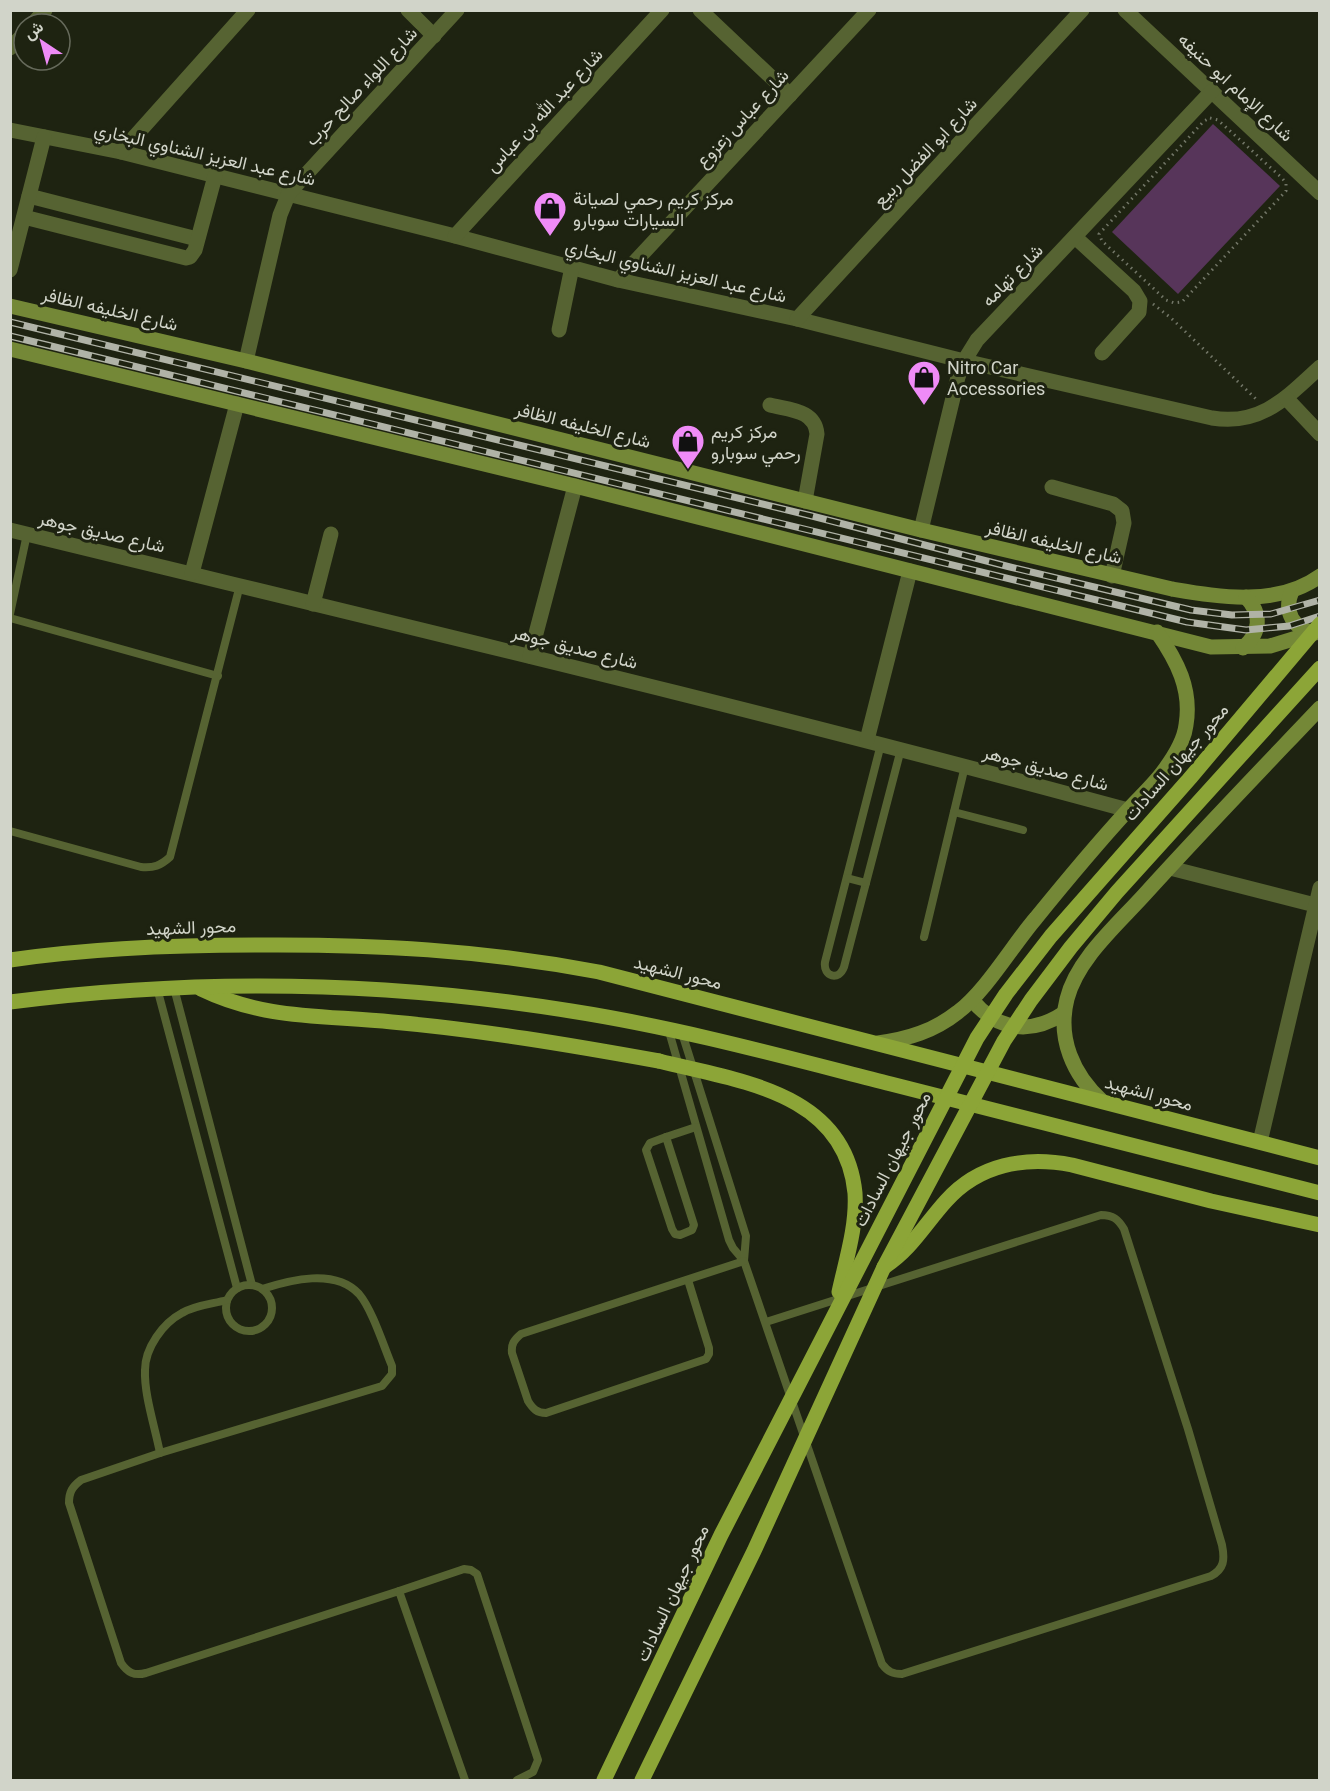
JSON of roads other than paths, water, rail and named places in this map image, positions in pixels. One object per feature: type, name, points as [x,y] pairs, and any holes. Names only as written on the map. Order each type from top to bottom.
[{"type":"main road","name":"محور جيهان السادات","points":[[604,1780],[721,1535],[977,1038],[1006,994],[1051,936],[1318,629]]},
{"type":"main road","points":[[642,1780],[754,1551],[884,1267],[1004,1041],[1031,1000],[1071,947],[1117,892],[1320,668]]},
{"type":"main road","name":"محور الشهيد","points":[[10,960],[51,954],[167,945],[329,944],[422,948],[515,957],[599,972],[1320,1158]]},
{"type":"main road","points":[[195,987],[232,1002],[270,1012],[391,1021],[475,1031],[659,1061],[771,1089],[792,1099],[827,1127],[840,1146],[851,1170],[855,1194],[854,1222],[834,1314]]},
{"type":"main road","points":[[10,1002],[69,994],[157,988],[321,987],[446,995],[571,1011],[675,1030],[1320,1193]]},
{"type":"main road","points":[[884,1267],[910,1246],[954,1192],[977,1176],[1005,1164],[1027,1161],[1050,1161],[1320,1225]]},
{"type":"street","points":[[121,152],[249,10]]},
{"type":"street","points":[[408,10],[434,36]]},
{"type":"street","name":"شارع اللواء صالح حرب","points":[[246,361],[280,214],[289,193],[457,10]]},
{"type":"street","name":"شارع عبد الله بن عباس","points":[[455,236],[662,10]]},
{"type":"street","points":[[700,10],[790,95]]},
{"type":"street","name":"شارع عباس زعزوع","points":[[618,279],[870,10]]},
{"type":"street","name":"شارع ابو الفضل ربيع","points":[[797,319],[1082,10]]},
{"type":"street","name":"شارع الإمام ابو حنيفه","points":[[1125,10],[1320,193]]},
{"type":"street","name":"شارع تهامه","points":[[921,530],[958,377],[964,361],[977,340],[1212,91]]},
{"type":"street","name":"شارع عبد العزيز الشناوي البخاري","points":[[10,130],[121,152],[289,193],[618,279],[1226,420],[1241,420],[1268,410],[1286,398],[1320,367]]},
{"type":"street","points":[[10,270],[44,137]]},
{"type":"street","points":[[24,217],[186,258],[193,254],[215,176]]},
{"type":"street","points":[[29,196],[197,240]]},
{"type":"street","points":[[1075,237],[1138,296],[1140,301],[1139,312],[1102,353]]},
{"type":"street","points":[[559,330],[572,267]]},
{"type":"street","name":"شارع الخليفه الظافر","points":[[10,306],[246,361],[1112,576],[1213,596],[1246,597],[1292,591],[1320,576]]},
{"type":"street","points":[[10,349],[575,486],[1211,647],[1270,646],[1318,629]]},
{"type":"street","points":[[1286,398],[1320,434]]},
{"type":"street","points":[[192,573],[237,404]]},
{"type":"street","points":[[770,405],[808,415],[817,427],[805,501]]},
{"type":"street","points":[[530,656],[575,486]]},
{"type":"street","points":[[1052,487],[1113,504],[1122,511],[1124,523],[1112,576]]},
{"type":"street","name":"شارع صديق جوهر","points":[[10,530],[874,742],[1128,810]]},
{"type":"street","points":[[313,604],[331,534]]},
{"type":"street","points":[[874,742],[910,571]]},
{"type":"street","points":[[1292,591],[1288,607],[1294,622],[1300,628],[1318,629]]},
{"type":"street","points":[[1243,648],[1253,637],[1258,622],[1255,607],[1246,597]]},
{"type":"street","points":[[878,1043],[904,1039],[928,1031],[944,1022],[972,1000],[1028,927],[1162,773],[1177,751],[1186,727],[1188,702],[1183,678],[1173,656],[1157,632]]},
{"type":"street","points":[[1102,1101],[1082,1080],[1072,1061],[1066,1041],[1064,1013],[1070,988],[1082,965],[1320,708]]},
{"type":"street","points":[[1170,868],[1315,905]]},
{"type":"street","points":[[1260,1142],[1320,888]]},
{"type":"street","points":[[972,1000],[988,1016],[1021,1027],[1044,1024],[1064,1013]]},
{"type":"lane","points":[[27,534],[10,616],[218,676]]},
{"type":"lane","points":[[10,831],[141,867],[152,868],[162,865],[170,857],[240,585]]},
{"type":"lane","points":[[874,742],[846,878],[825,962],[826,974],[831,976],[842,973],[844,968],[901,749]]},
{"type":"lane","points":[[924,937],[966,766]]},
{"type":"lane","points":[[954,812],[1023,830]]},
{"type":"lane","points":[[846,878],[866,883]]},
{"type":"lane","points":[[157,988],[237,1288]]},
{"type":"lane","points":[[174,988],[252,1286]]},
{"type":"lane","points":[[675,1030],[696,1126],[729,1240],[732,1248],[744,1262],[766,1322],[882,1664],[887,1671],[903,1674],[1211,1576],[1219,1572],[1223,1565],[1222,1545],[1135,1263],[1124,1229],[1118,1220],[1110,1215],[1101,1215],[766,1322]]},
{"type":"lane","points":[[675,1030],[746,1236],[744,1262]]},
{"type":"lane","points":[[666,1137],[694,1226],[692,1230],[681,1234],[675,1234],[672,1229],[646,1150],[650,1143],[666,1137],[696,1126]]},
{"type":"lane","points":[[688,1280],[710,1348],[710,1354],[706,1359],[546,1413],[540,1413],[531,1407],[511,1346],[521,1334],[688,1280],[744,1262]]},
{"type":"lane","points":[[262,1289],[286,1281],[311,1278],[342,1283],[352,1288],[361,1296],[367,1307],[392,1366],[392,1374],[382,1386],[160,1453],[81,1480],[73,1486],[69,1494],[69,1503],[121,1663],[126,1671],[136,1675],[146,1673],[464,1569],[471,1570],[477,1574],[538,1760],[534,1772],[517,1780]]},
{"type":"lane","points":[[252,1286],[262,1289],[269,1296],[272,1306],[270,1317],[265,1325],[256,1331],[245,1331],[236,1328],[229,1320],[226,1310],[227,1300],[237,1288],[252,1286]]},
{"type":"lane","points":[[160,1453],[146,1383],[145,1368],[148,1352],[157,1337],[172,1320],[183,1312],[227,1300]]},
{"type":"lane","points":[[399,1591],[465,1780]]},
{"type":"railway","points":[[10,322],[1191,610],[1232,615],[1271,614],[1320,600]]},
{"type":"railway","points":[[10,336],[1187,622],[1246,630],[1289,626],[1320,616]]},
{"type":"place","name":"مركز كريم رحمي لصيانة السيارات سوبارو","points":[[550,237]]},
{"type":"place","name":"Nitro Car Accessories","points":[[924,406]]},
{"type":"place","name":"مركز كريم رحمي سوبارو","points":[[688,470]]}]
